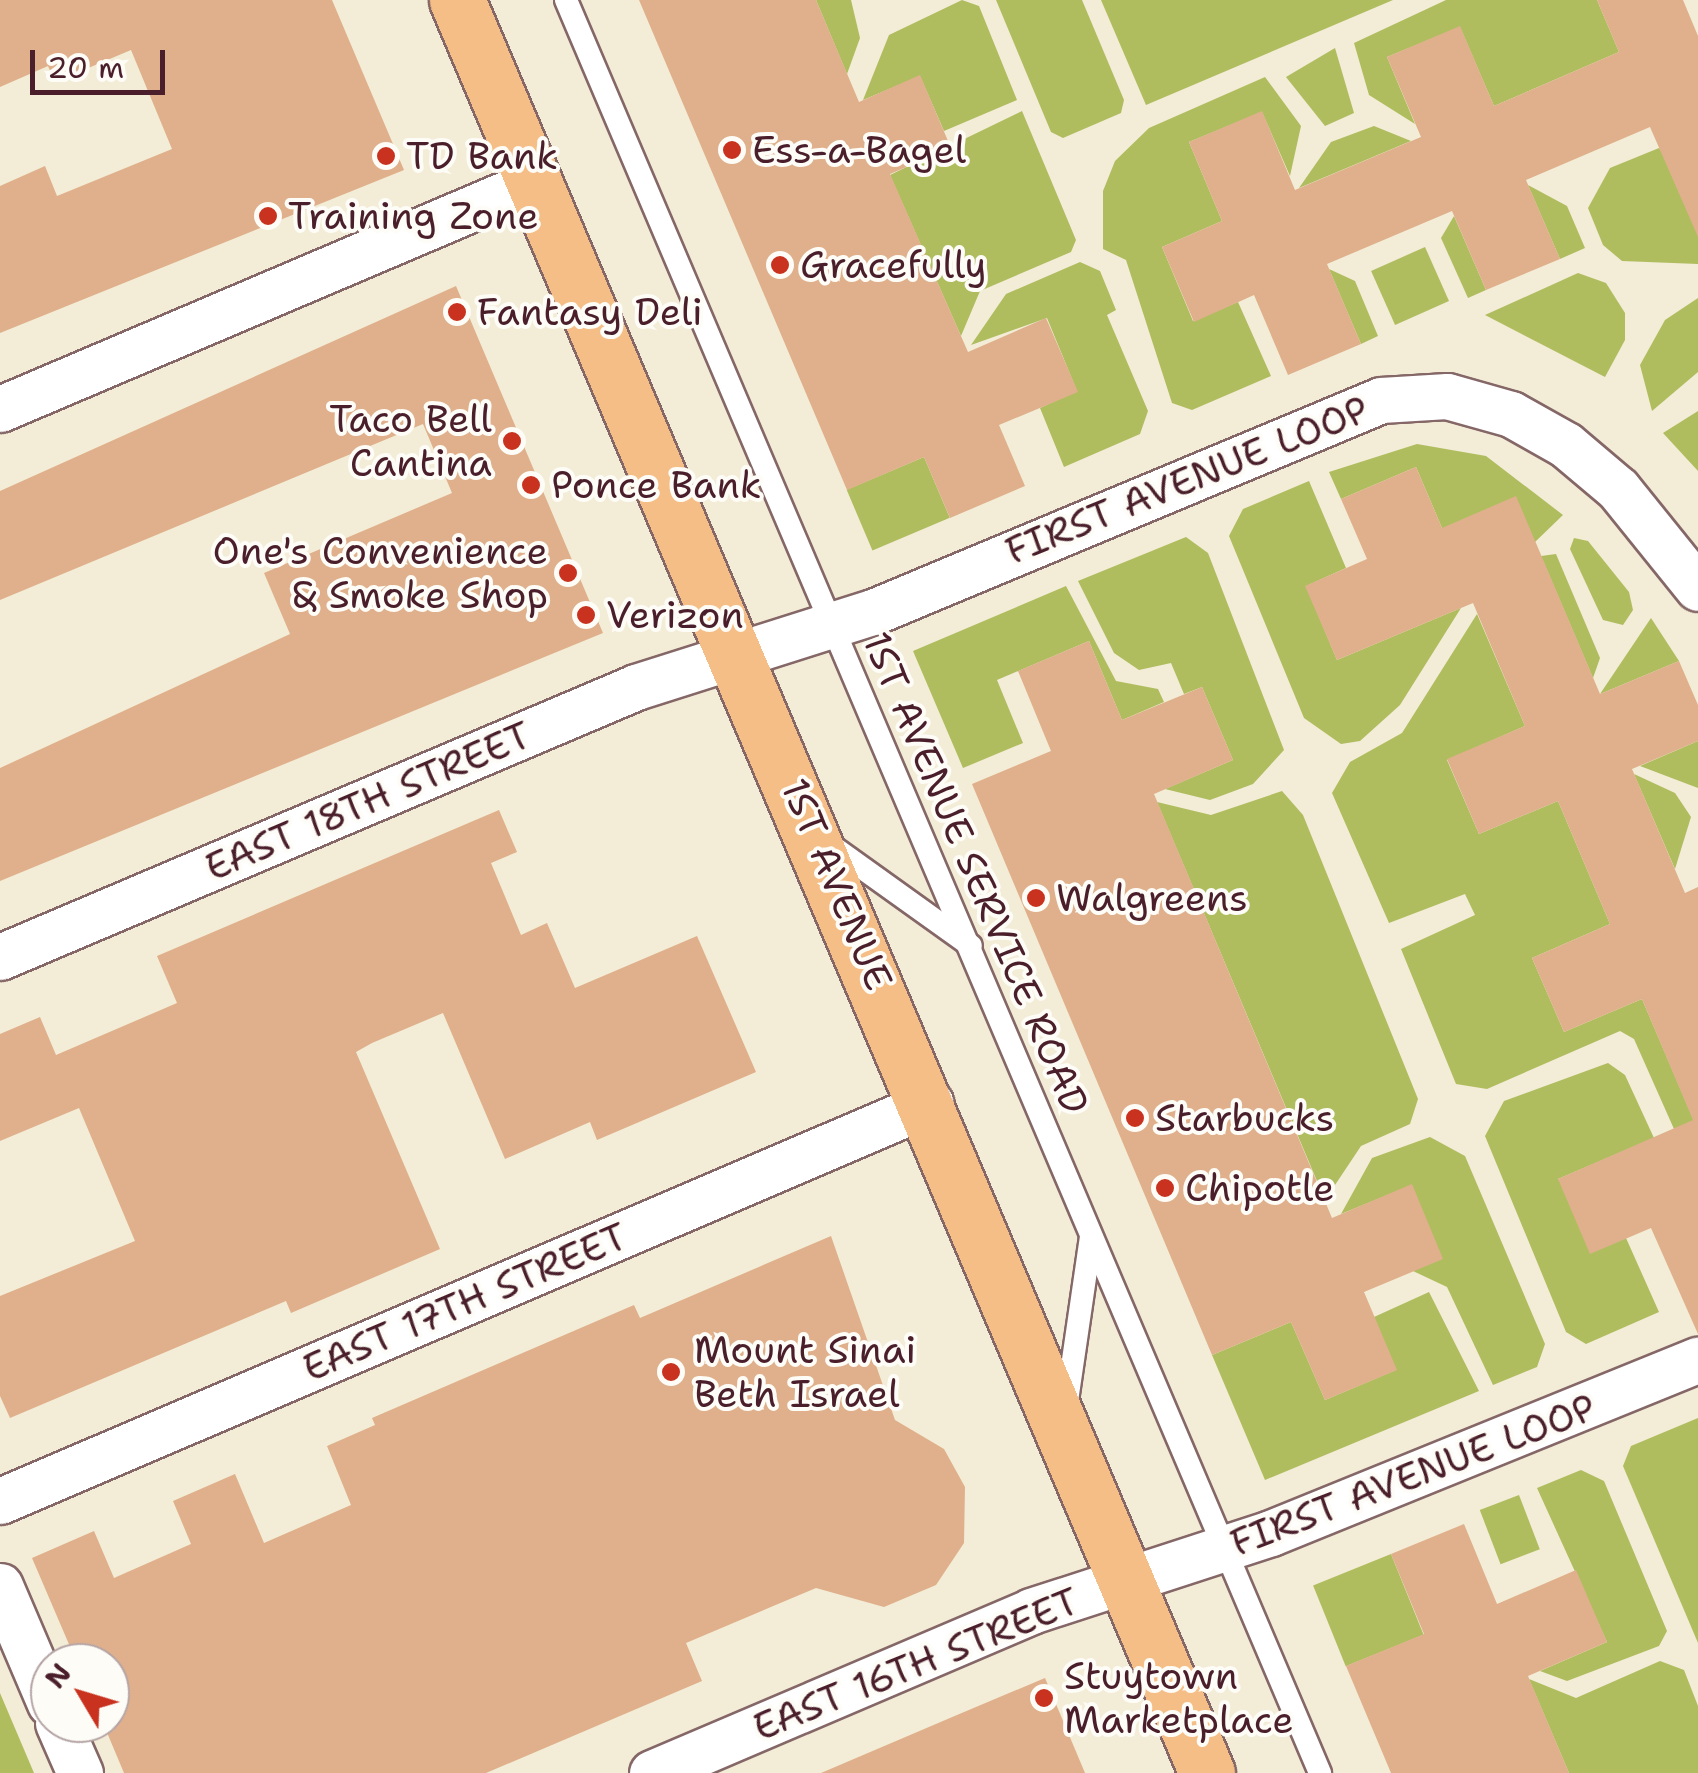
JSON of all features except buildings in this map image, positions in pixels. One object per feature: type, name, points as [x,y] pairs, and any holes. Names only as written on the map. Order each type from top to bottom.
[{"type":"main road","name":"1ST AVENUE","points":[[457,0],[817,836],[1207,1773]]},
{"type":"street","points":[[0,409],[536,181]]},
{"type":"street","name":"FIRST AVENUE LOOP","points":[[739,652],[832,626],[1330,415],[1447,396],[1510,414],[1566,445],[1618,490],[1698,588]]},
{"type":"street","name":"EAST 18TH STREET","points":[[0,957],[636,687],[739,652]]},
{"type":"street","name":"EAST 17TH STREET","points":[[0,1501],[930,1104]]},
{"type":"street","name":"FIRST AVENUE LOOP","points":[[1125,1582],[1226,1550],[1698,1360]]},
{"type":"street","name":"EAST 16TH STREET","points":[[652,1773],[1031,1612],[1125,1582]]},
{"type":"street","points":[[0,1586],[30,1656]]},
{"type":"street","points":[[67,1743],[80,1773]]},
{"type":"lane","name":"1ST AVENUE SERVICE ROAD","points":[[566,0],[832,626],[974,948],[1320,1773]]},
{"type":"lane","points":[[817,836],[974,948]]},
{"type":"lane","points":[[1063,1432],[1091,1234]]},
{"type":"green space","points":[[816,0],[851,0],[860,38],[847,74]]},
{"type":"green space","points":[[962,0],[979,6],[1017,100],[944,131],[920,76],[863,100],[889,35]]},
{"type":"green space","points":[[996,0],[1082,0],[1124,100],[1121,113],[1063,138],[1051,132]]},
{"type":"green space","points":[[1101,0],[1393,0],[1146,105]]},
{"type":"green space","points":[[1446,0],[1597,0],[1619,52],[1494,106],[1460,27],[1387,57],[1415,124],[1369,95],[1354,43]]},
{"type":"green space","points":[[1335,48],[1354,113],[1325,126],[1286,77]]},
{"type":"green space","points":[[1265,77],[1301,126],[1290,176],[1262,112],[1189,142],[1222,221],[1162,247],[1193,321],[1238,302],[1271,376],[1192,410],[1172,403],[1126,260],[1103,249],[1103,191],[1115,161],[1149,128]]},
{"type":"green space","points":[[1022,111],[1076,240],[1071,252],[980,291],[961,336],[890,175]]},
{"type":"green space","points":[[1374,126],[1411,141],[1299,188],[1331,142]]},
{"type":"green space","points":[[1659,148],[1698,200],[1698,264],[1622,261],[1603,245],[1588,208],[1610,168]]},
{"type":"green space","points":[[1528,185],[1567,206],[1585,248],[1560,259]]},
{"type":"green space","points":[[1454,216],[1486,290],[1468,298],[1441,238]]},
{"type":"green space","points":[[1425,247],[1449,301],[1395,325],[1371,271]]},
{"type":"green space","points":[[1080,262],[1100,271],[1116,310],[1107,315],[1148,411],[1140,434],[1064,467],[1040,408],[1077,391],[1047,318],[971,345],[1006,294]]},
{"type":"green space","points":[[1329,269],[1355,281],[1378,336],[1361,344]]},
{"type":"green space","points":[[1578,273],[1606,283],[1625,313],[1625,340],[1605,377],[1485,315]]},
{"type":"green space","points":[[1698,298],[1698,372],[1652,411],[1640,365],[1665,320]]},
{"type":"green space","points":[[1698,411],[1698,471],[1663,433]]},
{"type":"green space","points":[[1417,444],[1486,456],[1563,515],[1535,542],[1442,528],[1416,467],[1341,499],[1329,472]]},
{"type":"green space","points":[[924,457],[950,518],[872,551],[847,490]]},
{"type":"green space","points":[[1309,481],[1346,568],[1306,586],[1337,660],[1461,608],[1400,705],[1360,741],[1341,744],[1304,718],[1229,536],[1243,509]]},
{"type":"green space","points":[[1186,537],[1208,553],[1284,750],[1253,784],[1210,800],[1165,789],[1233,760],[1202,687],[1184,694],[1171,663],[1139,670],[1114,653],[1078,581]]},
{"type":"green space","points":[[1574,538],[1588,541],[1629,592],[1633,610],[1623,625],[1603,620],[1570,549]]},
{"type":"green space","points":[[1556,554],[1600,658],[1593,678],[1541,556]]},
{"type":"green space","points":[[1066,586],[1116,681],[1158,689],[1164,702],[1122,720],[1089,641],[997,680],[1023,743],[963,768],[913,651]]},
{"type":"green space","points":[[1477,614],[1525,726],[1447,760],[1479,834],[1558,801],[1610,924],[1532,958],[1564,1032],[1642,999],[1694,1121],[1674,1129],[1634,1039],[1620,1031],[1487,1089],[1456,1084],[1401,949],[1475,915],[1465,894],[1389,923],[1332,793],[1350,762],[1402,733]]},
{"type":"green space","points":[[1651,618],[1679,661],[1600,694]]},
{"type":"green space","points":[[1698,741],[1698,788],[1640,766]]},
{"type":"green space","points":[[1634,774],[1675,793],[1691,817],[1675,869]]},
{"type":"green space","points":[[1282,791],[1303,815],[1418,1099],[1410,1124],[1361,1146],[1325,1200],[1157,802],[1211,815]]},
{"type":"green space","points":[[1608,1063],[1625,1075],[1654,1138],[1558,1179],[1626,1238],[1659,1312],[1586,1344],[1566,1332],[1485,1136],[1504,1101]]},
{"type":"green space","points":[[1430,1137],[1465,1156],[1545,1344],[1537,1367],[1493,1385],[1447,1287],[1413,1271],[1412,1185],[1341,1214],[1372,1158]]},
{"type":"green space","points":[[1429,1292],[1479,1391],[1265,1480],[1212,1355],[1291,1322],[1325,1400],[1396,1370],[1374,1317]]},
{"type":"green space","points":[[1698,1418],[1698,1643],[1623,1466],[1631,1446]]},
{"type":"green space","points":[[1581,1470],[1604,1481],[1667,1631],[1659,1646],[1567,1681],[1540,1671],[1607,1642],[1537,1488]]},
{"type":"green space","points":[[1519,1495],[1540,1549],[1501,1564],[1480,1510]]},
{"type":"green space","points":[[1391,1554],[1424,1635],[1346,1666],[1313,1585]]},
{"type":"green space","points":[[1660,1661],[1684,1670],[1698,1706],[1698,1773],[1569,1773],[1529,1679],[1576,1698]]},
{"type":"green space","points":[[0,1693],[34,1773],[0,1773]]},
{"type":"place","name":"Ess-a-Bagel","points":[[732,150]]},
{"type":"place","name":"TD Bank","points":[[386,156]]},
{"type":"place","name":"Training Zone","points":[[268,216]]},
{"type":"place","name":"Gracefully","points":[[780,265]]},
{"type":"place","name":"Fantasy Deli","points":[[457,312]]},
{"type":"place","name":"Taco Bell Cantina","points":[[512,441]]},
{"type":"place","name":"Ponce Bank","points":[[531,485]]},
{"type":"place","name":"One's Convenience & Smoke Shop","points":[[568,573]]},
{"type":"place","name":"Verizon","points":[[586,615]]},
{"type":"place","name":"Walgreens","points":[[1036,898]]},
{"type":"place","name":"Starbucks","points":[[1135,1118]]},
{"type":"place","name":"Chipotle","points":[[1165,1188]]},
{"type":"place","name":"Mount Sinai Beth Israel","points":[[671,1372]]},
{"type":"place","name":"Stuytown Marketplace","points":[[1044,1698]]}]
